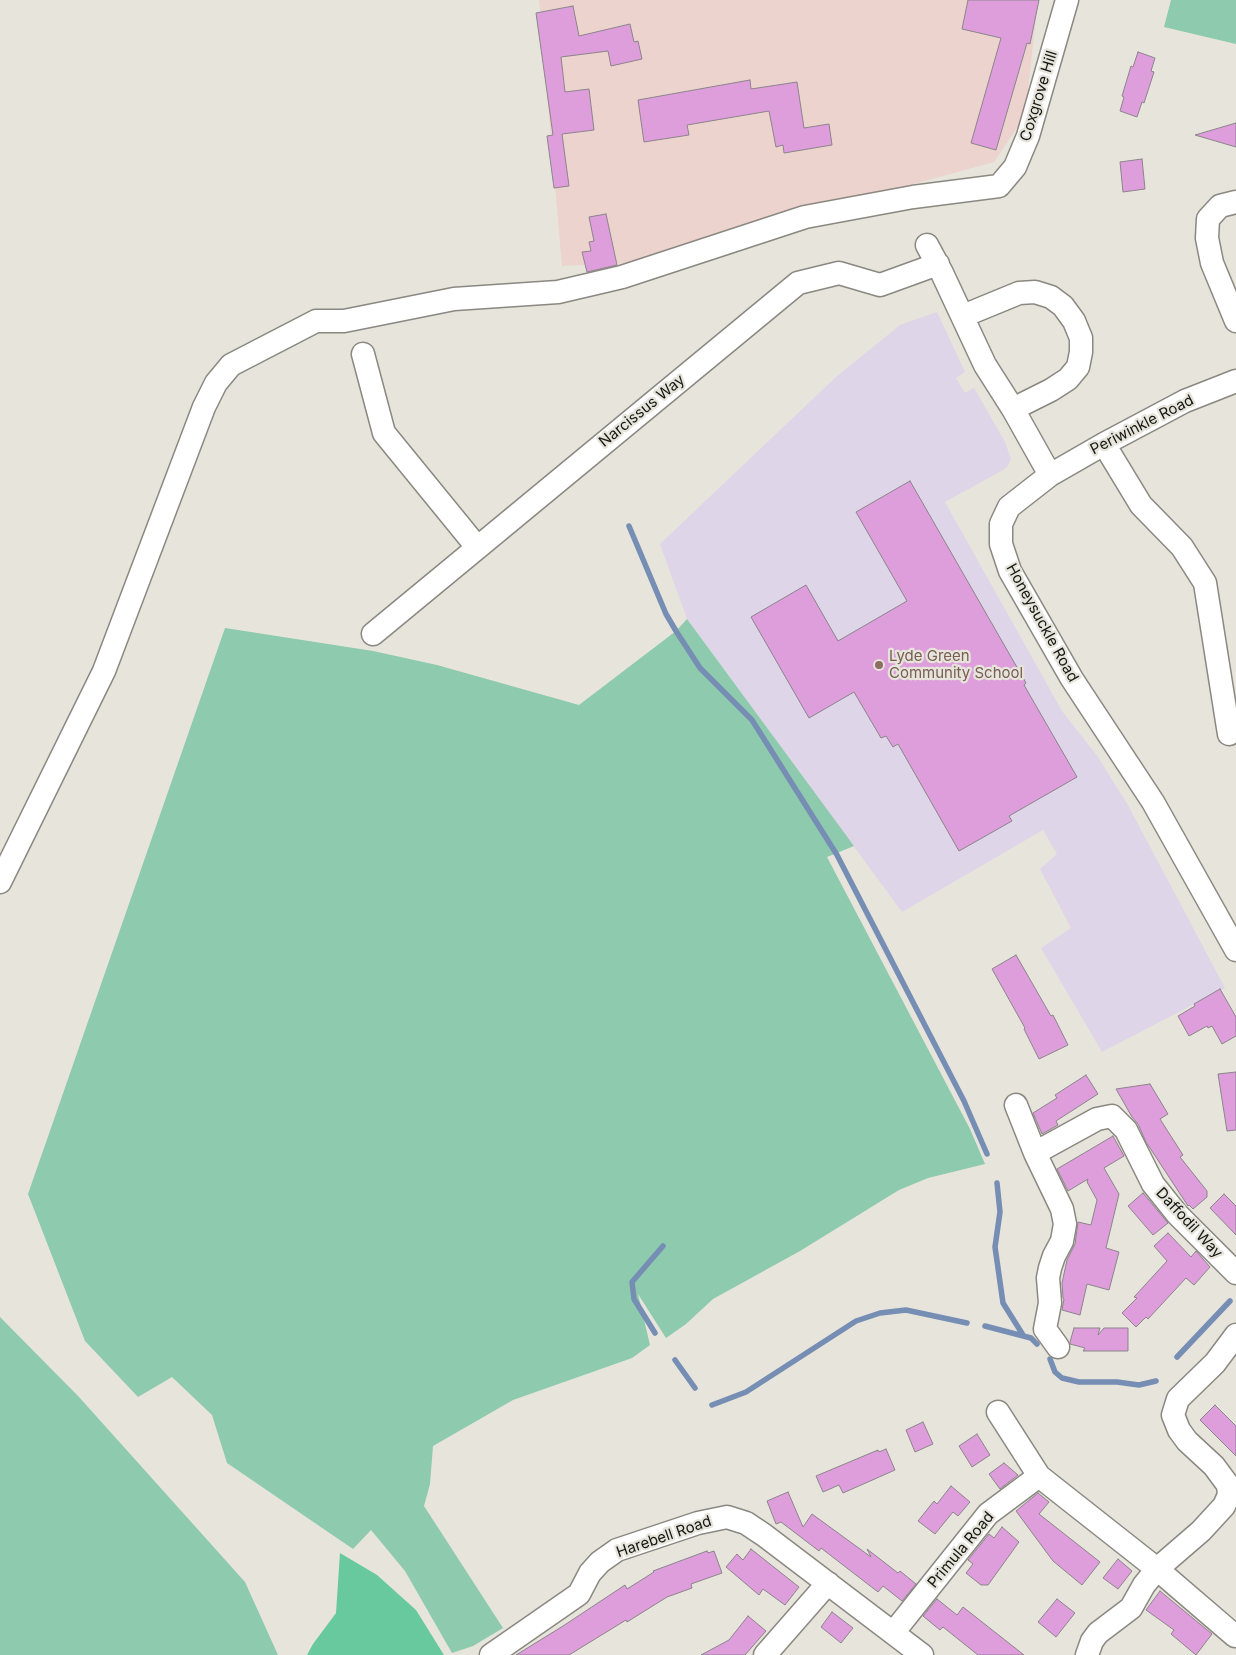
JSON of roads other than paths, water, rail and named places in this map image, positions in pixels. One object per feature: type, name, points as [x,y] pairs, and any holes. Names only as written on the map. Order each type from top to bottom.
[{"type":"street","name":"Coxgrove Hill","points":[[0,882],[104,671],[204,407],[216,383],[231,365],[316,321],[344,321],[454,300],[558,292],[622,277],[805,216],[913,197],[999,186],[1015,167],[1028,136],[1068,0]]},
{"type":"street","points":[[1236,202],[1220,206],[1208,219],[1206,238],[1212,263],[1236,321]]},
{"type":"street","name":"Narcissus Way","points":[[373,634],[798,282],[839,273],[880,285],[933,254],[963,316]]},
{"type":"street","points":[[1013,408],[1051,390],[1068,379],[1078,367],[1081,352],[1081,338],[1074,321],[1063,306],[1050,297],[1035,292],[1019,293],[963,316],[985,365],[1013,408],[1050,475]]},
{"type":"street","points":[[363,354],[384,434],[477,547]]},
{"type":"street","name":"Periwinkle Road","points":[[1050,475],[1185,401],[1236,381]]},
{"type":"street","points":[[1104,444],[1141,505],[1182,548],[1205,582],[1229,734]]},
{"type":"street","name":"Honeysuckle Road","points":[[1050,475],[1009,507],[1001,524],[1001,544],[1010,571],[1072,679],[1153,802],[1236,950]]},
{"type":"street","points":[[1016,1105],[1035,1153],[1062,1208],[1064,1224],[1062,1241],[1054,1256],[1048,1278],[1050,1303],[1045,1329],[1058,1347]]},
{"type":"street","name":"Daffodil Way","points":[[1035,1153],[1097,1120],[1112,1116],[1126,1130],[1153,1184],[1177,1214],[1236,1273]]},
{"type":"street","points":[[1087,1655],[1092,1641],[1098,1633],[1130,1608],[1157,1569],[1201,1531],[1224,1506],[1229,1495],[1228,1485],[1214,1466],[1187,1441],[1179,1430],[1173,1415],[1178,1399],[1215,1363],[1236,1335]]},
{"type":"street","points":[[998,1412],[1038,1476],[1157,1569],[1235,1636]]},
{"type":"street","name":"Primula Road","points":[[893,1633],[988,1514],[1038,1476]]},
{"type":"street","name":"Harebell Road","points":[[490,1655],[579,1594],[590,1574],[600,1562],[617,1550],[698,1523],[727,1517],[746,1523],[922,1655]]},
{"type":"street","points":[[765,1655],[828,1584]]},
{"type":"waterway","points":[[629,526],[666,614],[676,631],[700,668],[752,720],[837,855],[964,1101],[987,1154]]},
{"type":"waterway","points":[[997,1183],[1000,1212],[995,1247],[1003,1303],[1023,1335]]},
{"type":"waterway","points":[[655,1333],[634,1299],[632,1282],[663,1246]]},
{"type":"waterway","points":[[1177,1357],[1230,1301]]},
{"type":"waterway","points":[[712,1405],[746,1392],[856,1321],[880,1313],[906,1310],[967,1323]]},
{"type":"waterway","points":[[985,1326],[1031,1338],[1037,1344]]},
{"type":"waterway","points":[[1050,1359],[1055,1372],[1062,1378],[1079,1382],[1117,1382],[1139,1385],[1156,1381]]},
{"type":"waterway","points":[[675,1360],[695,1388]]},
{"type":"place","name":"Lyde Green Community School","points":[[879,665]]}]
